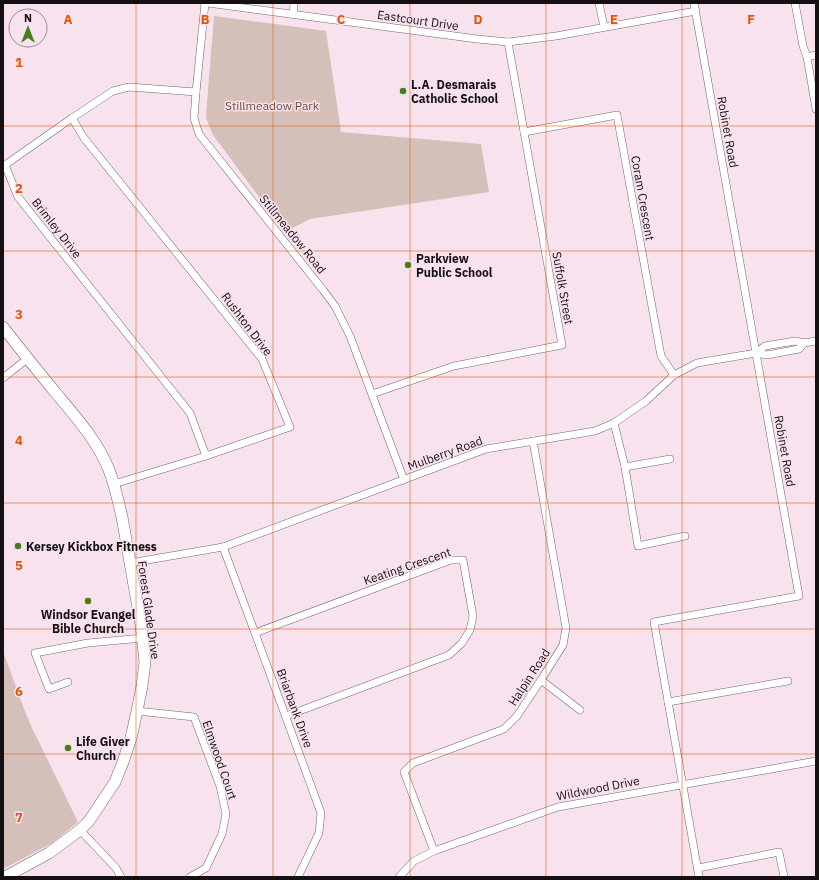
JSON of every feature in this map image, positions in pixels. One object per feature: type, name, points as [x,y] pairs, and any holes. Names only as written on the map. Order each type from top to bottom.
[{"type":"street","name":"Eastcourt Drive","points":[[207,3],[508,42],[556,36],[695,7]]},
{"type":"street","name":"Stillmeadow Road","points":[[207,3],[194,118],[199,134],[335,306],[350,336],[404,480]]},
{"type":"street","points":[[292,14],[294,3]]},
{"type":"street","points":[[600,3],[604,27]]},
{"type":"street","points":[[795,3],[803,46],[807,57],[816,109]]},
{"type":"street","name":"Robinet Road","points":[[695,7],[799,596],[654,622],[699,877]]},
{"type":"street","name":"Suffolk Street","points":[[372,394],[454,366],[562,345],[508,42]]},
{"type":"street","points":[[807,57],[816,55]]},
{"type":"street","name":"Brimley Drive","points":[[196,92],[129,87],[113,91],[5,165],[18,197],[190,413],[206,456]]},
{"type":"street","name":"Coram Crescent","points":[[524,132],[617,115],[661,356],[674,375]]},
{"type":"street","name":"Rushton Drive","points":[[72,118],[84,138],[262,359],[290,427],[206,456],[114,484]]},
{"type":"street","name":"Forest Glade Drive","points":[[3,327],[91,437],[106,464],[114,484],[118,500],[143,638],[145,662],[131,738],[124,762],[115,782],[89,821],[80,830],[49,853],[5,877]]},
{"type":"street","name":"Mulberry Road","points":[[130,563],[223,547],[486,449],[595,431],[614,423],[646,401],[674,375],[696,363],[756,352],[765,346],[796,341],[804,343],[816,341]]},
{"type":"street","points":[[3,378],[28,359]]},
{"type":"street","points":[[614,423],[625,467],[638,546],[685,536]]},
{"type":"street","name":"Halpin Road","points":[[434,851],[404,772],[413,763],[504,729],[517,716],[563,645],[566,628],[534,441]]},
{"type":"street","points":[[625,467],[670,459]]},
{"type":"street","name":"Briarbank Drive","points":[[223,547],[321,813],[319,833],[298,877]]},
{"type":"street","name":"Keating Crescent","points":[[255,632],[451,560],[463,560],[473,616],[470,630],[462,643],[449,655],[286,716]]},
{"type":"street","points":[[68,682],[50,689],[34,653],[88,643],[143,638]]},
{"type":"street","points":[[541,680],[580,710]]},
{"type":"street","points":[[668,702],[788,681]]},
{"type":"street","name":"Elmwood Court","points":[[137,711],[194,717],[220,786],[226,814],[222,834],[206,868],[190,877]]},
{"type":"street","name":"Wildwood Drive","points":[[399,877],[414,861],[434,851],[558,807],[816,760]]},
{"type":"street","points":[[80,830],[116,868],[121,877]]},
{"type":"street","points":[[698,868],[779,852],[784,877]]},
{"type":"green space","name":"Stillmeadow Park","points":[[214,16],[326,31],[341,132],[481,144],[489,192],[310,219],[285,232],[213,135],[206,118]]},
{"type":"green space","points":[[3,651],[32,728],[78,822],[52,843],[3,869]]},
{"type":"place","name":"L.A. Desmarais Catholic School","points":[[403,91]]},
{"type":"place","name":"Parkview Public School","points":[[408,265]]},
{"type":"place","name":"Kersey Kickbox Fitness","points":[[18,546]]},
{"type":"place","name":"Windsor Evangel Bible Church","points":[[88,601]]},
{"type":"place","name":"Life Giver Church","points":[[68,748]]}]
